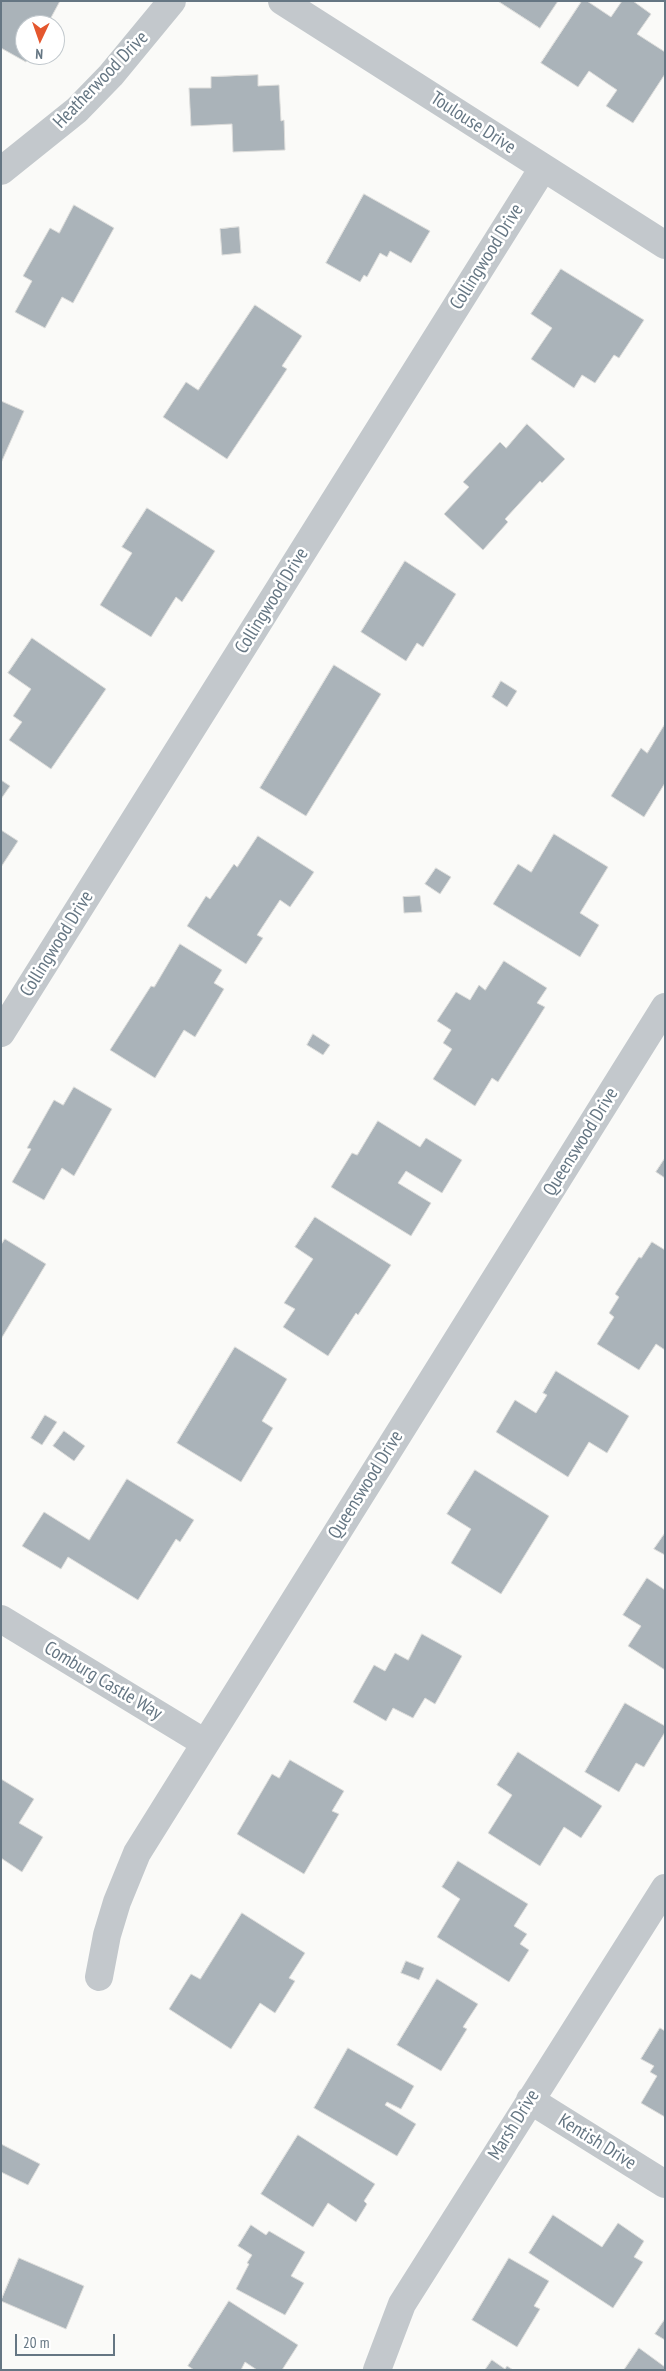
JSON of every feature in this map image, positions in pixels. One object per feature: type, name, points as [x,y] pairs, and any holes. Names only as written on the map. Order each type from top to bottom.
[{"type":"street","name":"Heatherwood Drive","points":[[1,171],[77,110],[111,75],[172,1]]},
{"type":"street","name":"Toulouse Drive","points":[[282,1],[665,244]]},
{"type":"street","name":"Collingwood Drive","points":[[1,1033],[544,168]]},
{"type":"street","name":"Queenswood Drive","points":[[99,1977],[107,1935],[117,1902],[137,1853],[665,1007]]},
{"type":"street","name":"Comburg Castle Way","points":[[1,1619],[205,1743]]},
{"type":"street","name":"Marsh Drive","points":[[377,2370],[402,2304],[665,1888]]},
{"type":"street","name":"Kentish Drive","points":[[530,2100],[665,2184]]},
{"type":"building","points":[[1,1],[60,1],[52,15],[15,15],[15,56],[1,48]]},
{"type":"building","points":[[498,1],[558,1],[540,28]]},
{"type":"building","points":[[582,1],[587,1],[611,17],[622,1],[633,1],[651,14],[637,34],[665,52],[665,74],[633,123],[606,106],[617,90],[589,71],[578,87],[541,63]]},
{"type":"building","points":[[258,75],[258,86],[279,85],[281,121],[284,120],[285,150],[233,152],[232,124],[191,126],[189,88],[211,88],[211,77]]},
{"type":"building","points":[[364,194],[430,231],[411,263],[390,251],[387,257],[380,253],[367,277],[364,275],[360,282],[326,263]]},
{"type":"building","points":[[74,205],[114,228],[73,303],[62,297],[45,328],[15,312],[32,281],[23,276],[50,228],[59,233]]},
{"type":"building","points":[[239,227],[241,253],[222,255],[220,229]]},
{"type":"building","points":[[561,269],[644,320],[619,358],[614,355],[595,383],[582,375],[574,388],[531,359],[552,328],[531,314]]},
{"type":"building","points":[[255,305],[302,336],[282,366],[287,369],[227,459],[163,417],[186,382],[198,390]]},
{"type":"building","points":[[1,401],[24,411],[1,463]]},
{"type":"building","points":[[527,424],[565,459],[542,483],[540,481],[505,519],[508,522],[483,550],[444,514],[469,487],[463,482],[500,442],[506,448]]},
{"type":"building","points":[[147,508],[215,551],[182,602],[176,597],[151,637],[100,605],[132,553],[122,547]]},
{"type":"building","points":[[405,561],[456,594],[423,647],[417,643],[406,661],[361,632]]},
{"type":"building","points":[[32,638],[106,689],[51,769],[9,740],[22,722],[13,716],[31,689],[8,673]]},
{"type":"building","points":[[334,665],[381,694],[306,816],[260,788]]},
{"type":"building","points":[[501,681],[517,691],[507,707],[492,697]]},
{"type":"building","points":[[665,724],[665,783],[644,817],[611,796],[641,748],[647,753]]},
{"type":"building","points":[[1,780],[10,786],[1,799]]},
{"type":"building","points":[[1,830],[18,841],[1,867]]},
{"type":"building","points":[[554,834],[608,867],[580,913],[599,925],[580,957],[493,904],[518,864],[531,872]]},
{"type":"building","points":[[258,836],[314,872],[290,907],[280,900],[257,935],[263,938],[246,964],[187,926],[206,896],[210,899],[234,864],[237,867]]},
{"type":"building","points":[[436,868],[451,877],[440,894],[425,884]]},
{"type":"building","points":[[420,896],[422,912],[404,913],[403,897]]},
{"type":"building","points":[[180,944],[222,970],[214,983],[224,989],[195,1037],[184,1030],[155,1078],[110,1050],[151,986],[154,987]]},
{"type":"building","points":[[504,961],[547,988],[537,1003],[545,1007],[498,1082],[492,1078],[475,1106],[433,1079],[452,1049],[443,1043],[451,1030],[437,1021],[456,992],[470,1000],[479,985],[485,990]]},
{"type":"building","points":[[313,1034],[330,1045],[323,1055],[307,1045]]},
{"type":"building","points":[[74,1087],[112,1109],[74,1176],[62,1168],[44,1200],[12,1182],[31,1149],[27,1148],[54,1100],[63,1105]]},
{"type":"building","points":[[378,1121],[420,1147],[426,1138],[462,1160],[442,1193],[406,1171],[398,1183],[431,1203],[411,1236],[331,1187],[352,1153],[357,1155]]},
{"type":"building","points":[[665,1158],[665,1178],[656,1172]]},
{"type":"building","points":[[315,1217],[391,1265],[328,1356],[283,1327],[295,1309],[284,1303],[313,1259],[295,1247]]},
{"type":"building","points":[[5,1239],[46,1264],[1,1339],[1,1245]]},
{"type":"building","points":[[652,1242],[665,1250],[665,1350],[656,1344],[639,1370],[597,1344],[614,1317],[609,1313],[619,1297],[615,1294],[639,1257],[641,1258]]},
{"type":"building","points":[[235,1347],[287,1379],[262,1421],[273,1428],[241,1482],[177,1443]]},
{"type":"building","points":[[556,1371],[629,1416],[607,1453],[589,1442],[568,1477],[496,1432],[515,1400],[536,1413],[547,1395],[543,1393]]},
{"type":"building","points":[[45,1415],[57,1422],[42,1445],[31,1438]]},
{"type":"building","points":[[64,1431],[85,1446],[74,1461],[53,1446]]},
{"type":"building","points":[[475,1470],[549,1516],[501,1594],[451,1563],[471,1529],[447,1514]]},
{"type":"building","points":[[127,1479],[194,1520],[180,1542],[176,1539],[138,1600],[68,1557],[61,1569],[22,1546],[44,1512],[89,1540]]},
{"type":"building","points":[[665,1533],[665,1555],[654,1549]]},
{"type":"building","points":[[647,1578],[665,1590],[665,1670],[628,1646],[641,1626],[623,1615]]},
{"type":"building","points":[[422,1634],[462,1656],[435,1704],[425,1698],[413,1718],[393,1708],[386,1721],[353,1702],[374,1665],[385,1671],[395,1653],[408,1660]]},
{"type":"building","points":[[625,1703],[665,1726],[665,1732],[644,1767],[636,1763],[619,1792],[585,1772]]},
{"type":"building","points":[[518,1752],[602,1806],[581,1838],[564,1827],[540,1866],[488,1833],[512,1795],[497,1785]]},
{"type":"building","points":[[290,1760],[344,1791],[332,1811],[339,1814],[304,1874],[237,1834],[272,1774],[279,1778]]},
{"type":"building","points":[[1,1779],[34,1799],[19,1823],[43,1837],[22,1872],[1,1858]]},
{"type":"building","points":[[458,1861],[528,1904],[514,1926],[527,1934],[520,1944],[529,1950],[509,1982],[437,1937],[460,1899],[442,1887]]},
{"type":"building","points":[[242,1913],[305,1953],[289,1978],[295,1981],[275,2013],[260,2003],[231,2049],[169,2009],[191,1974],[200,1979]]},
{"type":"building","points":[[406,1961],[424,1968],[419,1980],[401,1973]]},
{"type":"building","points":[[437,1979],[478,2004],[463,2027],[467,2029],[441,2071],[397,2045]]},
{"type":"building","points":[[660,2028],[665,2031],[665,2117],[641,2103],[657,2076],[650,2072],[654,2066],[641,2059]]},
{"type":"building","points":[[348,2048],[414,2086],[401,2109],[387,2102],[385,2105],[416,2124],[397,2156],[314,2108]]},
{"type":"building","points":[[298,2135],[375,2184],[364,2201],[367,2204],[356,2222],[328,2203],[313,2227],[261,2194]]},
{"type":"building","points":[[1,2144],[40,2164],[28,2185],[1,2172]]},
{"type":"building","points":[[553,2215],[602,2247],[618,2223],[644,2241],[634,2257],[643,2262],[613,2308],[529,2253]]},
{"type":"building","points":[[251,2225],[266,2235],[269,2231],[305,2252],[291,2276],[304,2283],[285,2315],[236,2289],[252,2255],[238,2246]]},
{"type":"building","points":[[19,2258],[84,2286],[66,2329],[1,2301]]},
{"type":"building","points":[[509,2258],[549,2281],[534,2306],[540,2309],[517,2347],[472,2320]]},
{"type":"building","points":[[229,2301],[298,2345],[282,2370],[257,2370],[245,2362],[241,2370],[194,2370],[188,2366]]},
{"type":"building","points":[[665,2319],[665,2340],[655,2334]]},
{"type":"building","points":[[639,2348],[665,2367],[665,2370],[624,2370]]},
{"type":"building","points":[[492,2360],[505,2369],[507,2366],[513,2370],[485,2370]]}]
